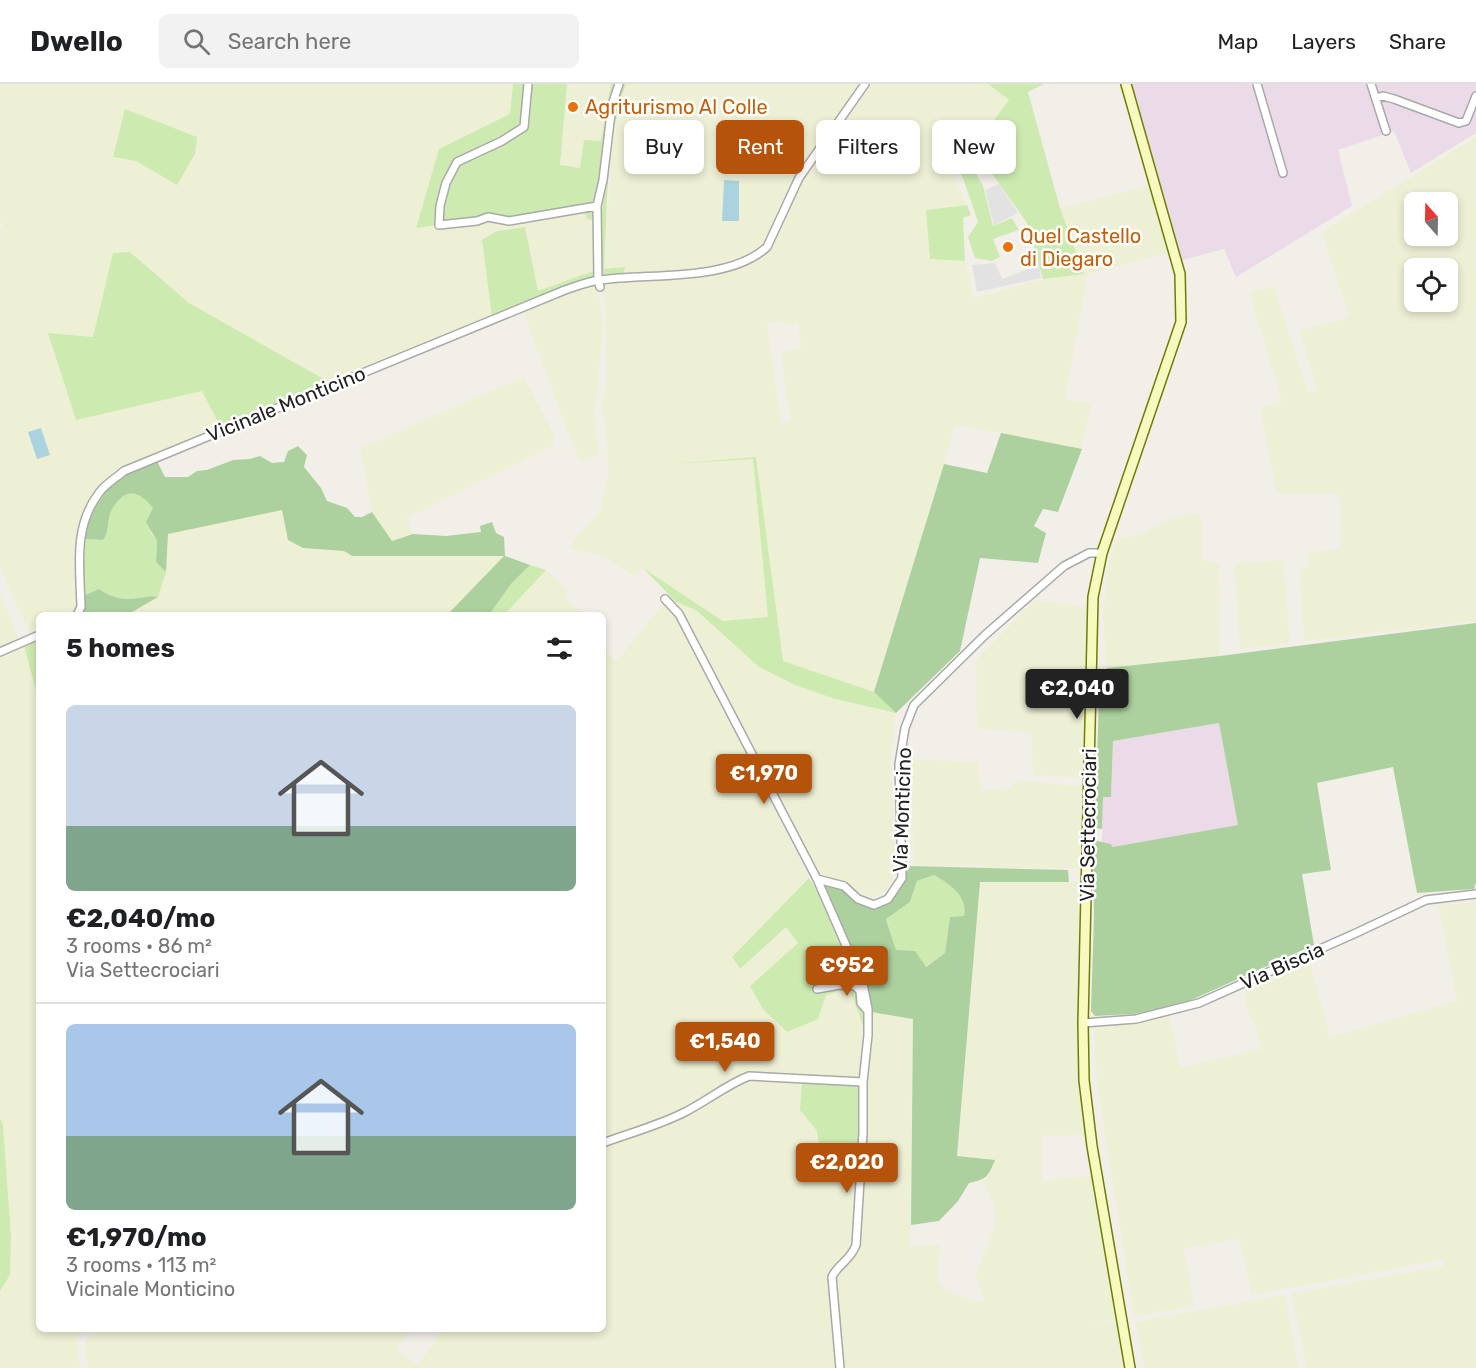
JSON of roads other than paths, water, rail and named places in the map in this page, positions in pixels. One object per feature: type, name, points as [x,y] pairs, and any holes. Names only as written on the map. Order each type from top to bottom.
[{"type":"main road","name":"Via Settecrociari","points":[[1126,84],[1180,274],[1181,322],[1102,553],[1093,597],[1083,1023],[1084,1080],[1092,1146],[1130,1368]]},
{"type":"street","points":[[528,84],[524,127],[502,141],[457,162],[446,183],[440,206],[439,225],[477,221],[488,217],[509,221],[597,206]]},
{"type":"street","points":[[599,283],[597,206],[603,180],[612,105],[619,84]]},
{"type":"street","name":"Vicinale Monticino","points":[[78,612],[81,607],[79,543],[83,522],[99,492],[124,471],[565,290],[599,283],[698,273],[741,263],[759,255],[767,247],[800,178],[865,84]]},
{"type":"street","points":[[1257,84],[1283,173]]},
{"type":"street","points":[[1373,84],[1386,131]]},
{"type":"street","points":[[1376,98],[1383,96],[1394,99],[1459,123],[1466,121],[1476,96]]},
{"type":"street","name":"Via Monticino","points":[[817,879],[844,886],[858,899],[874,905],[888,899],[902,878],[899,765],[905,728],[914,705],[985,635],[1064,566],[1089,553],[1102,553]]},
{"type":"street","points":[[665,599],[679,614],[817,879],[863,984],[868,1011],[868,1035],[862,1082],[863,1133],[856,1245],[850,1257],[833,1273],[832,1277],[840,1368]]},
{"type":"street","points":[[0,652],[36,636]]},
{"type":"street","name":"Via Biscia","points":[[1083,1023],[1136,1019],[1199,1003],[1426,900],[1476,894]]},
{"type":"street","points":[[817,989],[839,985],[855,986],[860,991],[861,1003],[868,1011]]},
{"type":"street","points":[[606,1142],[683,1113],[734,1082],[749,1076],[862,1082]]},
{"type":"water","points":[[724,180],[739,181],[739,221],[722,221]]},
{"type":"water","points":[[41,428],[50,455],[37,459],[28,432]]},
{"type":"place","name":"Agriturismo Al Colle","points":[[573,107]]},
{"type":"place","name":"Quel Castello di Diegaro","points":[[1008,247]]}]
